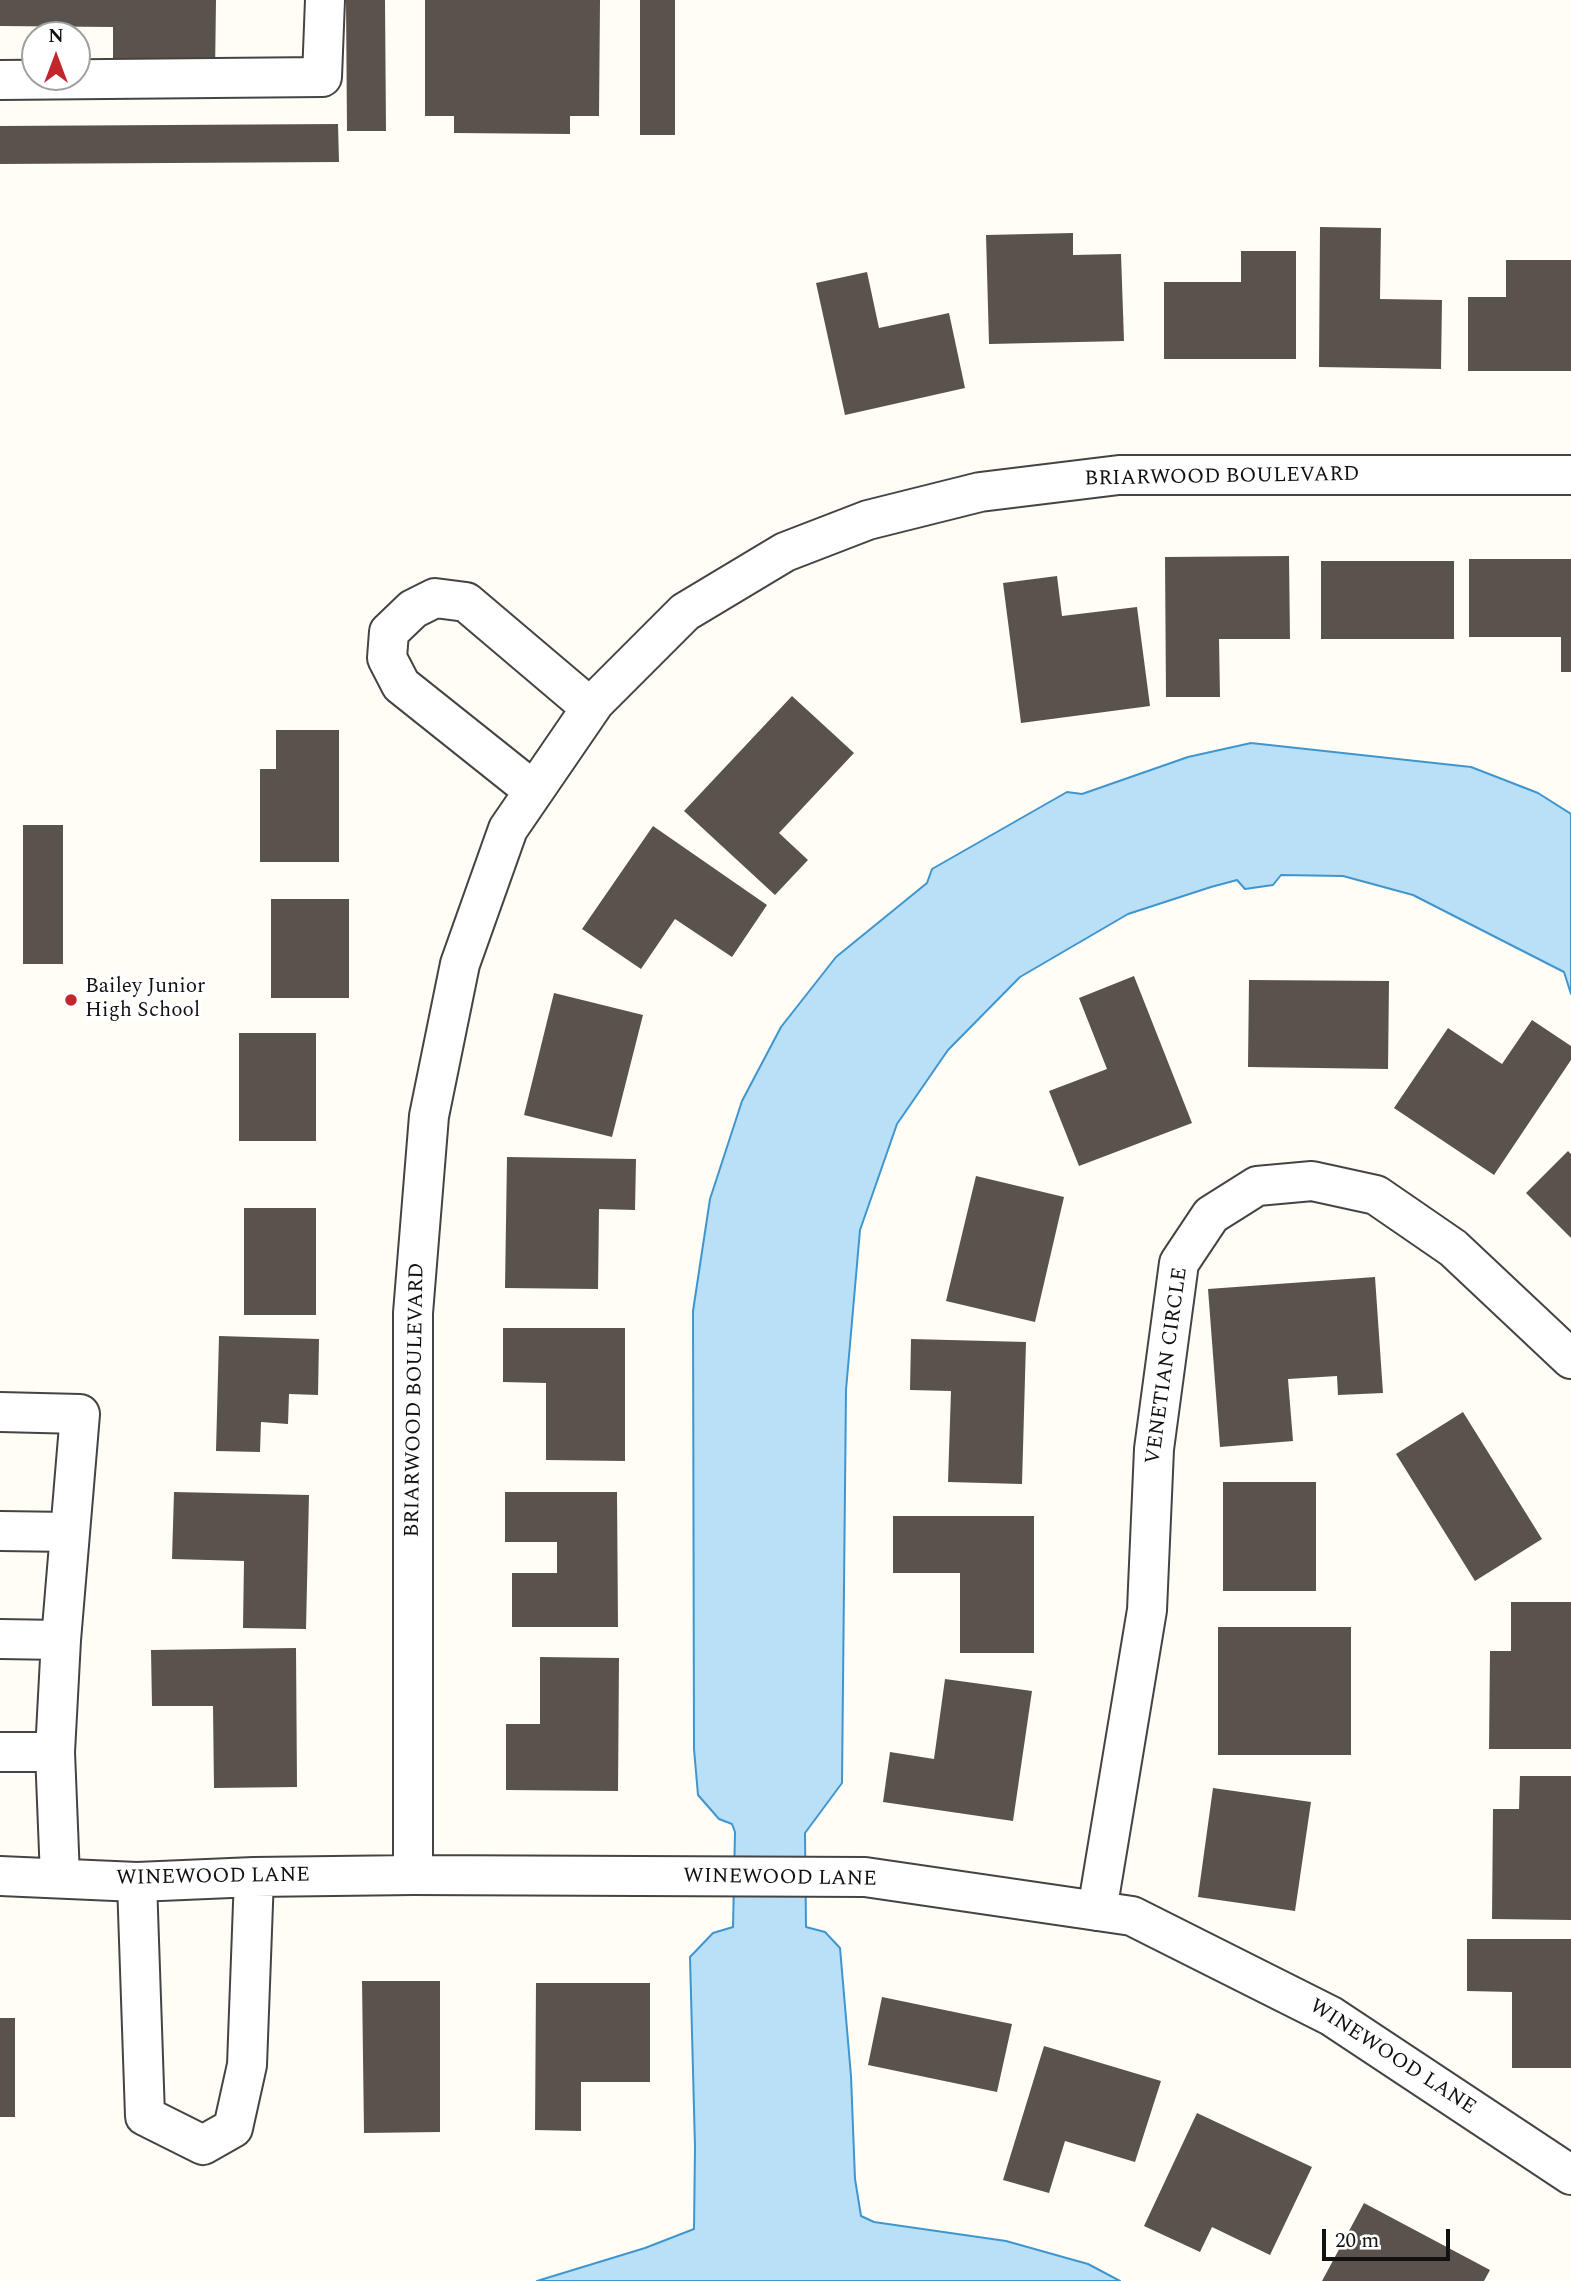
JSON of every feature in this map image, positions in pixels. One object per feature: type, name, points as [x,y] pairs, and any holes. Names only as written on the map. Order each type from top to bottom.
[{"type":"street","points":[[0,80],[322,77],[325,0]]},
{"type":"street","name":"BRIARWOOD BOULEVARD","points":[[413,1875],[413,1313],[429,1116],[460,964],[508,829],[591,708],[685,612],[785,552],[868,520],[980,492],[1119,475],[1571,475]]},
{"type":"street","points":[[534,791],[401,685],[387,658],[389,632],[413,609],[435,598],[466,602],[591,708]]},
{"type":"street","name":"VENETIAN CIRCLE","points":[[1097,1911],[1147,1609],[1154,1449],[1179,1263],[1211,1215],[1257,1185],[1312,1181],[1376,1195],[1453,1248],[1571,1359]]},
{"type":"street","points":[[0,1412],[80,1414],[61,1640],[55,1752],[60,1877]]},
{"type":"street","points":[[0,1531],[70,1532]]},
{"type":"street","points":[[0,1639],[61,1640]]},
{"type":"street","points":[[0,1752],[55,1752]]},
{"type":"street","name":"WINEWOOD LANE","points":[[0,1876],[137,1882],[413,1875],[865,1877],[1132,1916],[1331,2016],[1571,2175]]},
{"type":"street","points":[[137,1882],[145,2116],[203,2145],[233,2127],[247,2065],[254,1877]]},
{"type":"water","points":[[1251,743],[1471,767],[1538,793],[1571,814],[1571,994],[1564,972],[1413,895],[1343,876],[1281,875],[1273,885],[1245,889],[1237,880],[1128,914],[1020,977],[948,1050],[897,1124],[860,1230],[846,1390],[842,1783],[805,1833],[806,1927],[825,1932],[840,1948],[851,2076],[855,2179],[861,2216],[874,2222],[1006,2241],[1088,2264],[1120,2281],[537,2281],[645,2248],[694,2229],[695,2147],[690,1957],[713,1933],[733,1927],[735,1832],[732,1824],[719,1819],[698,1795],[694,1749],[693,1311],[710,1199],[742,1101],[781,1027],[836,957],[927,883],[932,869],[1067,792],[1082,794],[1188,757]]},
{"type":"building","points":[[0,0],[216,0],[215,73],[113,72],[113,27],[91,27],[91,21],[21,21],[21,26],[0,26]]},
{"type":"building","points":[[346,0],[385,0],[386,131],[347,131]]},
{"type":"building","points":[[425,0],[600,0],[599,116],[570,116],[570,134],[454,133],[454,116],[425,116]]},
{"type":"building","points":[[640,0],[675,0],[675,135],[640,135]]},
{"type":"building","points":[[338,124],[339,162],[0,164],[0,126]]},
{"type":"building","points":[[1320,227],[1381,228],[1380,299],[1442,300],[1441,369],[1319,367]]},
{"type":"building","points":[[1073,233],[1073,255],[1121,254],[1124,341],[989,344],[986,235]]},
{"type":"building","points":[[1241,251],[1296,251],[1296,359],[1164,359],[1164,282],[1241,282]]},
{"type":"building","points":[[1506,260],[1571,260],[1571,371],[1468,371],[1468,297],[1506,297]]},
{"type":"building","points":[[867,272],[879,328],[949,313],[965,388],[845,415],[816,283]]},
{"type":"building","points":[[1289,556],[1290,639],[1219,639],[1220,697],[1166,697],[1165,557]]},
{"type":"building","points":[[1469,559],[1571,559],[1571,672],[1561,672],[1561,637],[1469,637]]},
{"type":"building","points":[[1321,561],[1454,561],[1454,639],[1321,639]]},
{"type":"building","points":[[1057,576],[1062,616],[1137,607],[1150,706],[1021,723],[1003,583]]},
{"type":"building","points":[[792,696],[854,753],[779,833],[808,860],[775,895],[684,811]]},
{"type":"building","points":[[276,730],[339,730],[339,862],[260,862],[260,769],[276,769]]},
{"type":"building","points":[[23,825],[63,825],[63,964],[23,964]]},
{"type":"building","points":[[653,826],[767,905],[732,957],[675,919],[641,969],[582,929]]},
{"type":"building","points":[[271,899],[349,899],[349,998],[271,998]]},
{"type":"building","points":[[1134,976],[1192,1123],[1079,1166],[1049,1091],[1107,1069],[1079,998]]},
{"type":"building","points":[[1249,980],[1389,981],[1388,1069],[1248,1067]]},
{"type":"building","points":[[554,993],[643,1015],[612,1137],[524,1115]]},
{"type":"building","points":[[1532,1020],[1571,1046],[1571,1060],[1494,1175],[1394,1108],[1448,1028],[1502,1064]]},
{"type":"building","points":[[239,1033],[316,1033],[316,1141],[239,1141]]},
{"type":"building","points":[[1568,1151],[1571,1154],[1571,1238],[1526,1193]]},
{"type":"building","points":[[507,1157],[636,1159],[635,1210],[599,1209],[598,1289],[505,1288]]},
{"type":"building","points":[[976,1176],[1064,1197],[1035,1322],[946,1301]]},
{"type":"building","points":[[244,1208],[316,1208],[316,1315],[244,1315]]},
{"type":"building","points":[[1375,1277],[1383,1393],[1338,1395],[1337,1376],[1288,1379],[1293,1441],[1220,1447],[1208,1289]]},
{"type":"building","points":[[503,1328],[625,1328],[625,1461],[546,1460],[546,1383],[503,1382]]},
{"type":"building","points":[[219,1336],[319,1339],[318,1395],[289,1394],[288,1424],[261,1422],[260,1452],[216,1451]]},
{"type":"building","points":[[911,1339],[1026,1342],[1022,1484],[948,1482],[951,1391],[910,1390]]},
{"type":"building","points":[[1463,1412],[1542,1539],[1475,1581],[1396,1454]]},
{"type":"building","points":[[1223,1482],[1316,1482],[1316,1591],[1223,1591]]},
{"type":"building","points":[[174,1492],[309,1495],[306,1629],[243,1628],[244,1561],[172,1559]]},
{"type":"building","points":[[505,1492],[617,1492],[618,1627],[512,1627],[512,1573],[557,1573],[557,1542],[505,1542]]},
{"type":"building","points":[[893,1516],[1034,1516],[1034,1653],[960,1653],[960,1573],[893,1573]]},
{"type":"building","points":[[1511,1602],[1571,1602],[1571,1749],[1489,1749],[1490,1651],[1511,1651]]},
{"type":"building","points":[[1218,1627],[1351,1627],[1351,1755],[1218,1755]]},
{"type":"building","points":[[296,1648],[297,1787],[214,1788],[213,1706],[152,1706],[151,1650]]},
{"type":"building","points":[[540,1657],[619,1658],[618,1791],[506,1790],[506,1724],[540,1724]]},
{"type":"building","points":[[945,1679],[1032,1691],[1013,1821],[883,1802],[890,1752],[934,1759]]},
{"type":"building","points":[[1520,1776],[1571,1776],[1571,1920],[1492,1919],[1493,1809],[1519,1809]]},
{"type":"building","points":[[1213,1788],[1311,1802],[1295,1911],[1198,1897]]},
{"type":"building","points":[[1467,1939],[1571,1939],[1571,2068],[1512,2068],[1512,1992],[1467,1991]]},
{"type":"building","points":[[362,1981],[440,1981],[440,2132],[364,2133]]},
{"type":"building","points":[[536,1983],[650,1983],[650,2082],[581,2082],[581,2131],[535,2130]]},
{"type":"building","points":[[882,1997],[1012,2024],[997,2092],[868,2065]]},
{"type":"building","points":[[0,2018],[15,2018],[15,2117],[0,2117]]},
{"type":"building","points":[[1044,2046],[1161,2081],[1135,2162],[1065,2141],[1049,2193],[1003,2180]]},
{"type":"building","points":[[1197,2113],[1312,2167],[1270,2255],[1212,2227],[1200,2252],[1144,2226]]},
{"type":"building","points":[[1364,2203],[1490,2270],[1484,2281],[1322,2281]]},
{"type":"place","name":"Bailey Junior High School","points":[[71,1000]]}]
